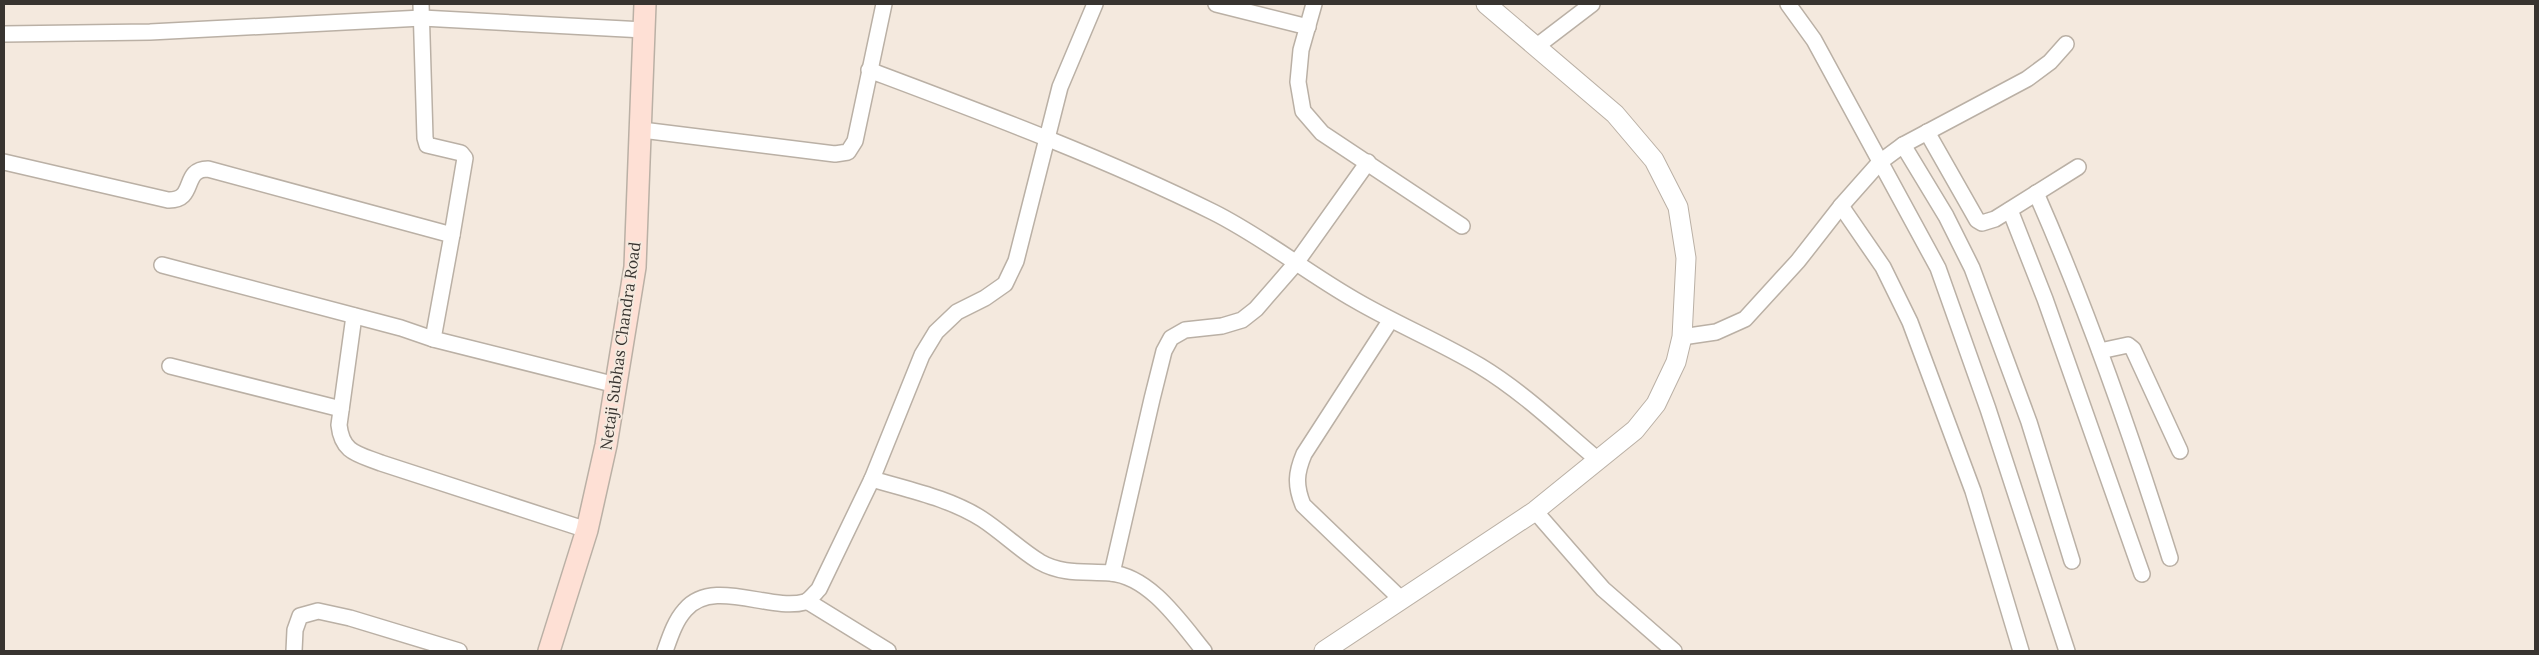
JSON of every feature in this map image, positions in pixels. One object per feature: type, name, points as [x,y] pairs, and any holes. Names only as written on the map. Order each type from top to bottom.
[{"type":"main road","name":"Netaji Subhas Chandra Road","points":[[549,651],[587,530],[606,445],[635,268],[642,130],[645,4]]},
{"type":"street","points":[[642,130],[834,154],[848,152],[854,141],[884,4]]},
{"type":"street","points":[[665,651],[673,631],[686,609],[698,600],[722,595],[788,604],[807,601],[819,589],[872,478],[922,355],[936,332],[957,312],[985,298],[1005,284],[1016,261],[1049,137],[1060,87],[1095,4]]},
{"type":"street","points":[[1216,4],[1308,26]]},
{"type":"street","points":[[1314,4],[1301,50],[1298,82],[1303,111],[1322,133],[1462,226]]},
{"type":"street","points":[[1324,651],[1535,511],[1635,430],[1656,404],[1676,362],[1682,336],[1686,258],[1678,207],[1654,160],[1615,114],[1486,4]]},
{"type":"street","points":[[1537,46],[1592,4]]},
{"type":"street","points":[[1788,4],[1814,40],[1938,268],[1988,409],[2067,651]]},
{"type":"street","points":[[4,34],[160,32],[421,11],[644,30]]},
{"type":"street","points":[[421,11],[425,138],[427,145],[461,153],[464,158],[433,339]]},
{"type":"street","points":[[1682,336],[1716,332],[1745,319],[1798,261],[1841,206],[1880,162],[1903,145],[2027,79],[2050,62],[2066,44]]},
{"type":"street","points":[[869,70],[1049,137],[1212,212],[1258,236],[1296,263],[1390,320],[1481,366],[1516,391],[1598,460]]},
{"type":"street","points":[[1927,132],[1976,220],[1987,223],[2078,167]]},
{"type":"street","points":[[1903,145],[1946,216],[1972,268],[2029,422],[2072,561]]},
{"type":"street","points":[[4,162],[168,200],[177,200],[185,196],[194,174],[199,169],[208,169],[452,236]]},
{"type":"street","points":[[1112,573],[1152,398],[1164,351],[1170,338],[1185,330],[1222,326],[1242,320],[1256,309],[1296,263],[1368,162]]},
{"type":"street","points":[[2036,193],[2070,268],[2128,424],[2170,558]]},
{"type":"street","points":[[1841,206],[1882,267],[1910,322],[1973,491],[2021,651]]},
{"type":"street","points":[[2010,210],[2045,299],[2142,574]]},
{"type":"street","points":[[162,264],[433,339],[616,385]]},
{"type":"street","points":[[354,316],[339,425],[340,439],[350,451],[381,463],[587,530]]},
{"type":"street","points":[[1390,320],[1304,454],[1297,471],[1297,489],[1304,505],[1401,599]]},
{"type":"street","points":[[2100,351],[2120,345],[2128,345],[2133,349],[2180,451]]},
{"type":"street","points":[[170,366],[341,410]]},
{"type":"street","points":[[872,478],[948,502],[981,518],[1040,562],[1062,572],[1112,573],[1144,585],[1175,614],[1204,651]]},
{"type":"street","points":[[1535,511],[1603,589],[1674,651]]},
{"type":"street","points":[[807,601],[888,651]]},
{"type":"street","points":[[294,651],[295,630],[300,616],[318,611],[360,620],[459,651]]}]
